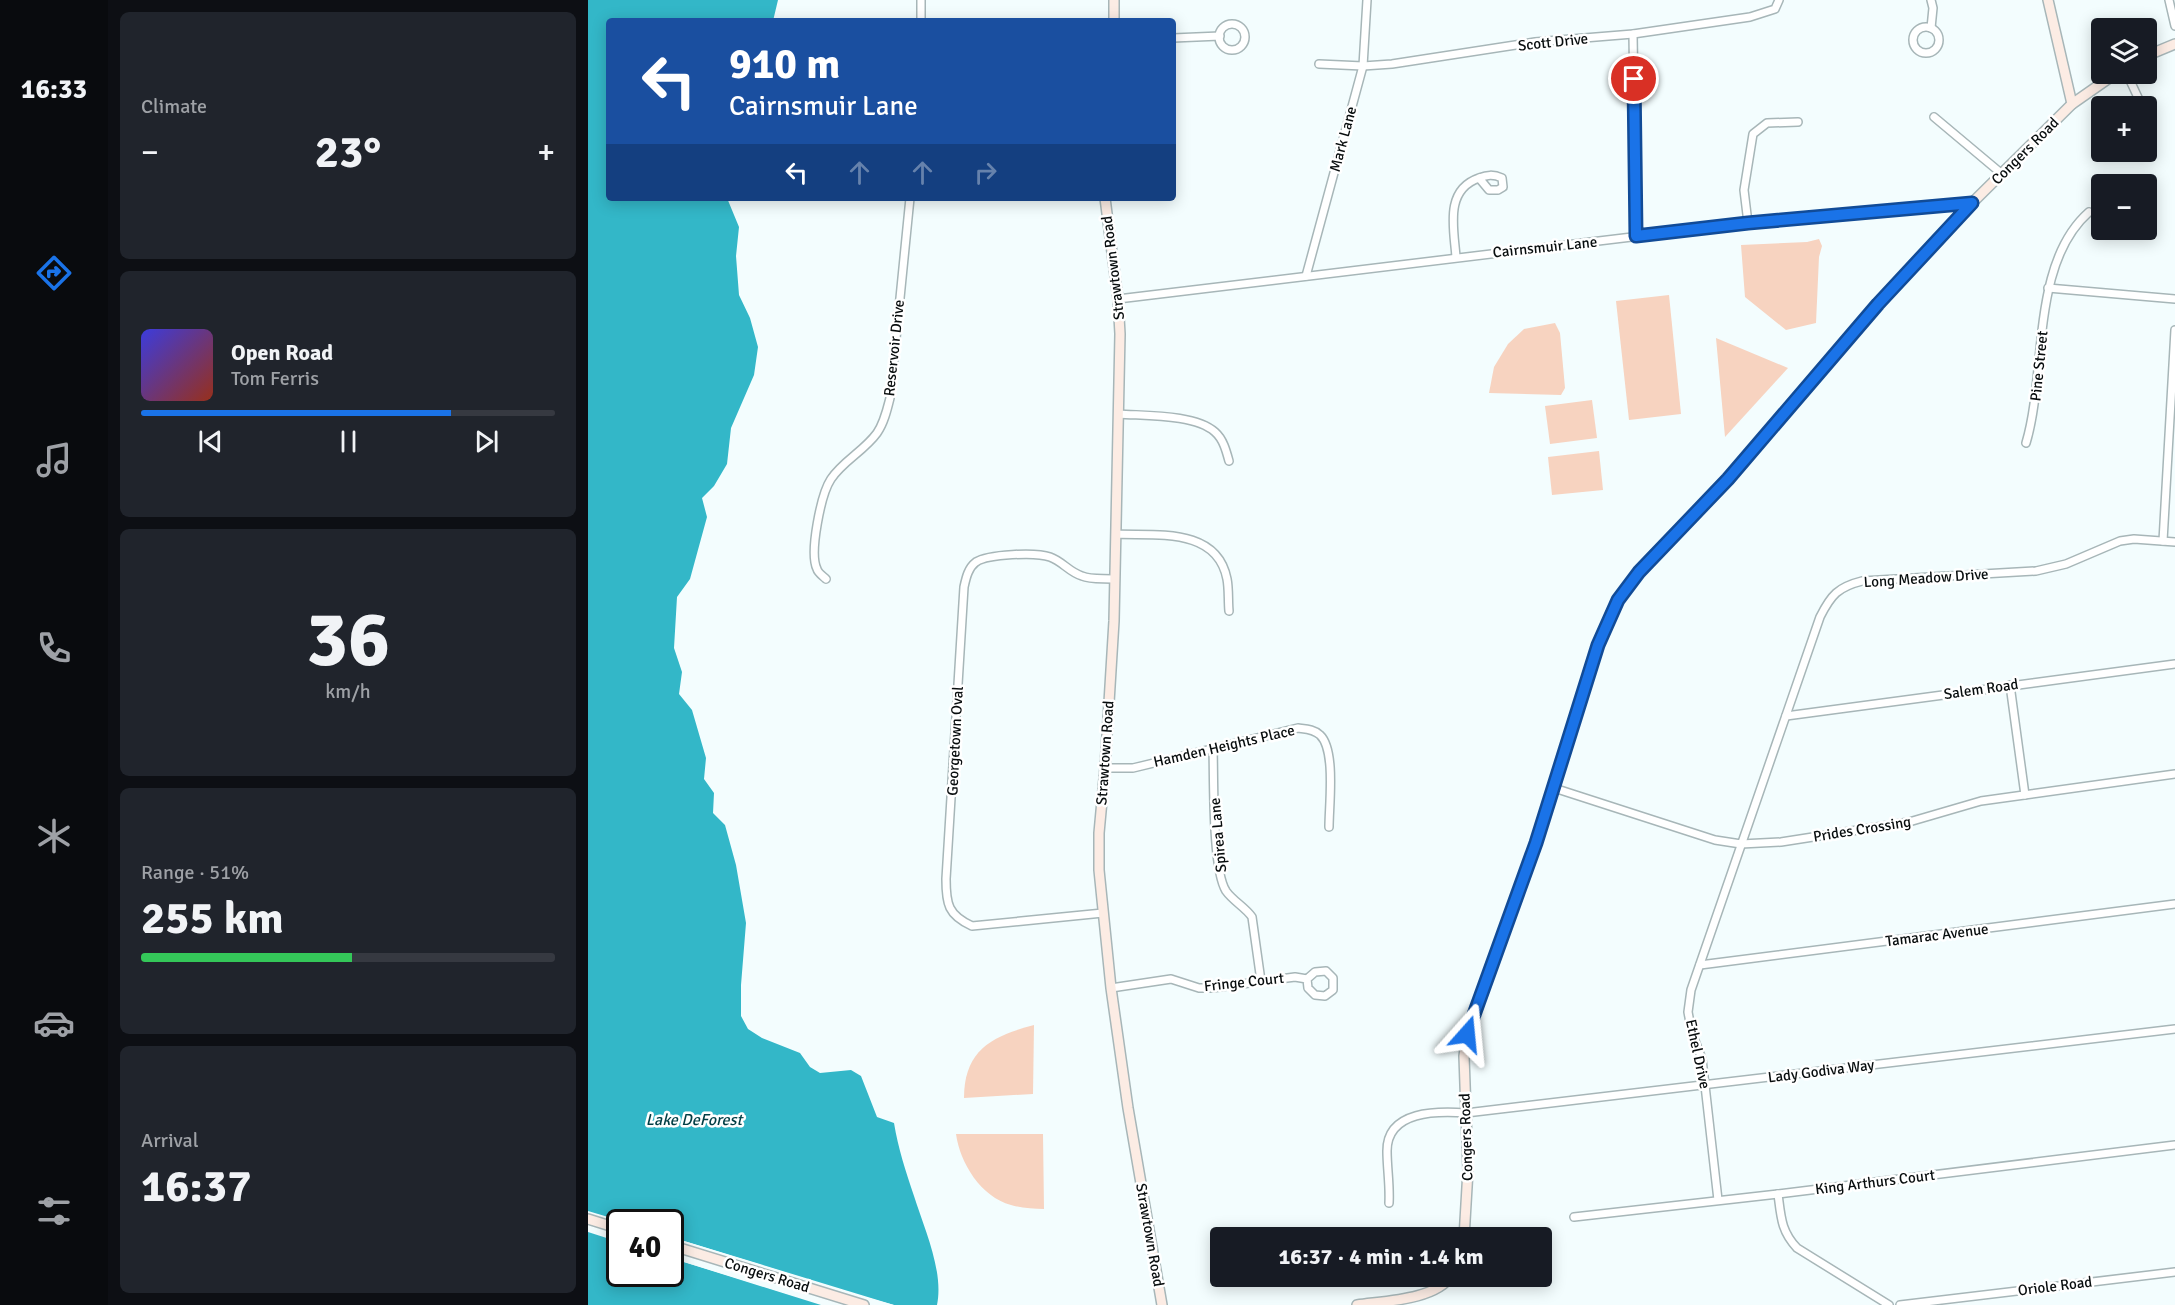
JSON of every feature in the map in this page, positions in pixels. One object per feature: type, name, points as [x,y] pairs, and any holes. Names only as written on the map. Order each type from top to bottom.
[{"type":"street","points":[[921,0],[921,18]]},
{"type":"street","points":[[1114,0],[1114,18]]},
{"type":"street","name":"Mark Lane","points":[[1306,276],[1363,66],[1367,0]]},
{"type":"street","name":"Scott Drive","points":[[1319,64],[1363,66],[1392,64],[1535,42],[1633,34],[1750,17],[1775,9],[1779,0]]},
{"type":"street","points":[[1931,0],[1933,8],[1931,28],[1939,38],[1938,47],[1931,53],[1922,53],[1915,49],[1913,36],[1922,27],[1931,28]]},
{"type":"street","points":[[2048,0],[2072,104]]},
{"type":"street","points":[[2169,0],[2175,26]]},
{"type":"street","points":[[1633,34],[1636,236]]},
{"type":"street","points":[[1176,38],[1220,36]]},
{"type":"street","points":[[2157,51],[2175,44]]},
{"type":"street","name":"Congers Road","points":[[1465,1227],[1468,1188],[1464,1056],[1467,1034],[1536,843],[1598,645],[1612,611],[1625,590],[1649,560],[1728,479],[1878,304],[1972,203],[2072,104],[2101,84]]},
{"type":"street","points":[[1934,117],[2002,174]]},
{"type":"street","points":[[1748,223],[1744,190],[1753,134],[1767,123],[1798,122]]},
{"type":"street","points":[[1456,257],[1453,210],[1455,200],[1463,189],[1479,178]]},
{"type":"street","name":"Reservoir Drive","points":[[826,579],[817,571],[815,561],[822,497],[830,479],[877,433],[885,417],[890,398],[910,201]]},
{"type":"street","name":"Strawtown Road","points":[[1105,201],[1118,298],[1120,334],[1117,534],[1105,768],[1099,833],[1099,870],[1111,987],[1128,1108],[1162,1305]]},
{"type":"street","name":"Cairnsmuir Lane","points":[[1118,298],[1748,223],[1972,203]]},
{"type":"street","name":"Pine Street","points":[[2026,443],[2033,420],[2048,288],[2069,235],[2089,212]]},
{"type":"street","points":[[2048,288],[2175,299]]},
{"type":"street","points":[[2163,541],[2172,415],[2175,330]]},
{"type":"street","points":[[1119,414],[1185,419],[1201,424],[1214,430],[1222,440],[1229,461]]},
{"type":"street","points":[[1117,534],[1188,537],[1212,550],[1221,562],[1227,578],[1229,611]]},
{"type":"street","name":"Long Meadow Drive","points":[[1741,844],[1820,617],[1835,592],[1847,585],[1862,582],[2036,571],[2066,564],[2120,542],[2134,539],[2175,542]]},
{"type":"street","name":"Georgetown Oval","points":[[1102,913],[972,926],[959,920],[951,912],[946,899],[946,879],[964,587],[967,573],[974,563],[997,555],[1047,555],[1057,559],[1073,573],[1084,577],[1114,579]]},
{"type":"street","name":"Salem Road","points":[[1786,716],[2175,664]]},
{"type":"street","points":[[2010,685],[2025,795]]},
{"type":"street","name":"Hamden Heights Place","points":[[1105,768],[1133,768],[1298,728],[1309,729],[1319,734],[1327,744],[1329,827]]},
{"type":"street","name":"Spirea Lane","points":[[1213,749],[1215,815],[1222,881],[1227,892],[1252,917],[1261,981]]},
{"type":"street","name":"Prides Crossing","points":[[1554,788],[1714,840],[1741,844],[1781,842],[1909,822],[1973,803],[2175,774]]},
{"type":"street","name":"Ethel Drive","points":[[1718,1200],[1702,1059],[1692,1033],[1689,1012],[1691,990],[1741,844]]},
{"type":"street","name":"Tamarac Avenue","points":[[1700,965],[2175,904]]},
{"type":"street","name":"Fringe Court","points":[[1111,987],[1170,979],[1199,988],[1295,977],[1307,980]]},
{"type":"street","name":"Lady Godiva Way","points":[[1389,1203],[1387,1150],[1389,1139],[1404,1121],[1421,1114],[1437,1111],[1466,1113],[2175,1029]]},
{"type":"street","name":"King Arthurs Court","points":[[1574,1217],[2175,1145]]},
{"type":"street","points":[[1778,1194],[1786,1236],[1797,1248],[1889,1305]]},
{"type":"street","points":[[588,1219],[606,1225]]},
{"type":"street","name":"Congers Road","points":[[684,1249],[864,1305]]},
{"type":"street","name":"Oriole Road","points":[[1900,1305],[1932,1303],[2175,1272]]},
{"type":"street","points":[[1357,1305],[1418,1296],[1441,1287]]},
{"type":"shaded area","points":[[1819,239],[1822,246],[1819,257],[1816,323],[1786,330],[1745,297],[1741,245],[1807,242]]},
{"type":"shaded area","points":[[1669,295],[1681,414],[1629,420],[1616,301]]},
{"type":"shaded area","points":[[1555,323],[1560,333],[1565,388],[1561,395],[1489,393],[1494,367],[1508,344],[1524,329]]},
{"type":"shaded area","points":[[1716,338],[1788,368],[1725,437]]},
{"type":"shaded area","points":[[1592,400],[1597,438],[1550,444],[1545,406]]},
{"type":"shaded area","points":[[1599,451],[1603,490],[1552,495],[1548,457]]},
{"type":"shaded area","points":[[1034,1025],[1033,1094],[964,1098],[969,1068],[983,1048],[1005,1034]]},
{"type":"shaded area","points":[[956,1134],[1043,1134],[1044,1209],[1015,1206],[990,1195],[981,1187],[967,1167]]},
{"type":"water","name":"Lake DeForest","points":[[588,0],[778,0],[774,18],[606,18],[606,201],[728,201],[739,227],[736,256],[739,295],[750,318],[758,347],[754,375],[731,428],[727,464],[714,486],[702,498],[707,517],[690,579],[677,597],[674,648],[682,672],[679,694],[692,710],[706,758],[704,779],[714,793],[713,813],[725,825],[736,865],[746,923],[741,1016],[748,1029],[762,1038],[800,1053],[810,1067],[820,1073],[851,1070],[861,1076],[877,1117],[894,1123],[902,1160],[935,1264],[938,1278],[937,1305],[894,1305],[684,1241],[684,1209],[606,1209],[606,1216],[588,1211]]},
{"type":"water","points":[[588,1232],[606,1238],[606,1287],[684,1287],[684,1262],[821,1305],[588,1305]]},
{"type":"pier","points":[[684,1241],[894,1305],[883,1305],[684,1244]]},
{"type":"pier","points":[[684,1259],[822,1302],[824,1305],[684,1262]]},
{"type":"route","points":[[1467,1034],[1536,843],[1598,645],[1618,600],[1649,560],[1728,479],[1878,304],[1972,203],[1748,223],[1636,236],[1634,79]]}]
